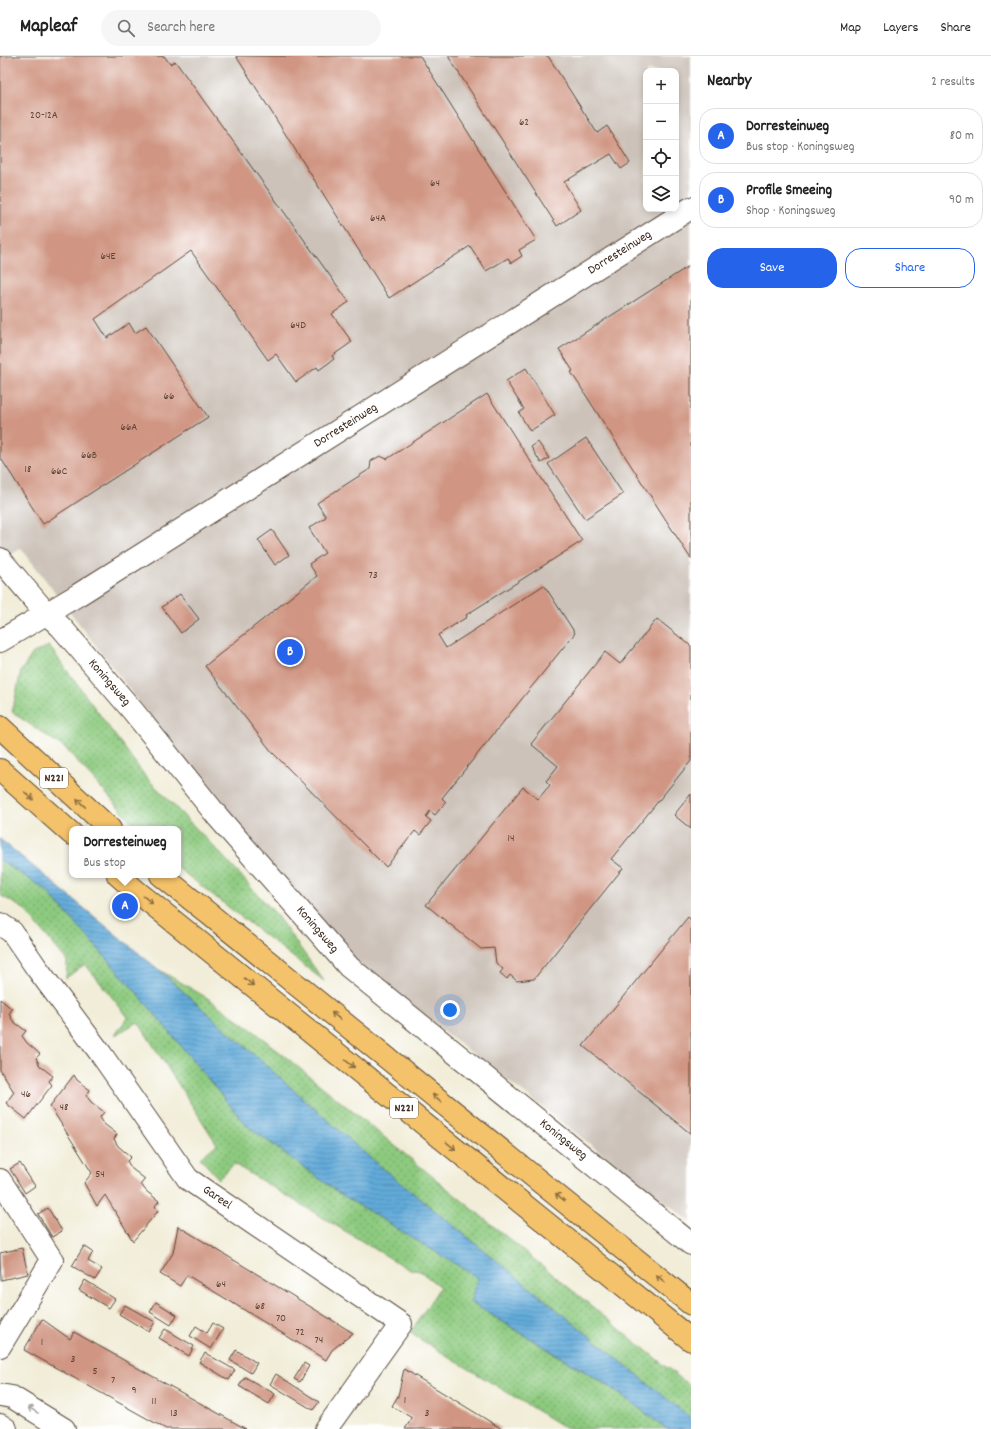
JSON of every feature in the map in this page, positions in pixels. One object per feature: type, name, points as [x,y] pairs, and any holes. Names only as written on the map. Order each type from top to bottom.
[{"type":"main road","name":"N221","points":[[0,727],[107,826]]},
{"type":"main road","name":"N221","points":[[0,770],[69,831]]},
{"type":"main road","name":"N221","points":[[121,878],[691,1340]]},
{"type":"main road","name":"N221","points":[[165,878],[691,1304]]},
{"type":"street","name":"Dorresteinweg","points":[[0,642],[78,595],[691,208]]},
{"type":"street","name":"Koningsweg","points":[[0,559],[133,711],[218,817],[349,967],[691,1244]]},
{"type":"street","name":"Gareel","points":[[0,924],[12,932],[36,967],[101,1054],[188,1179],[401,1324],[326,1429]]},
{"type":"street","points":[[0,1180],[52,1260],[0,1346]]},
{"type":"street","points":[[0,1395],[12,1397],[64,1429]]},
{"type":"street","points":[[0,1425],[6,1429]]},
{"type":"shaded area","points":[[0,56],[691,56],[691,1222],[316,933],[21,548],[0,563]]},
{"type":"green space","points":[[49,646],[145,776],[217,850],[274,912],[324,981],[181,870],[181,826],[135,826],[66,749],[12,712],[21,671],[33,653]]},
{"type":"green space","points":[[0,860],[46,890],[139,995],[246,1125],[339,1193],[479,1278],[470,1302],[614,1390],[667,1429],[567,1429],[410,1333],[440,1287],[420,1271],[408,1269],[234,1164],[219,1179],[200,1158],[217,1144],[138,1022],[115,1035],[128,1017],[85,964],[66,978],[67,961],[24,909],[0,895]]},
{"type":"green space","points":[[158,969],[209,999],[255,1032],[691,1387],[691,1419],[370,1158]]},
{"type":"water","points":[[0,839],[158,969],[370,1158],[687,1415],[691,1419],[691,1429],[667,1429],[609,1386],[470,1302],[478,1278],[339,1193],[246,1125],[139,995],[46,890],[0,860]]},
{"type":"building","points":[[0,56],[164,56],[170,64],[175,61],[349,302],[332,314],[352,342],[332,356],[334,359],[319,370],[317,367],[296,382],[276,354],[268,360],[191,251],[95,319],[107,338],[129,323],[135,333],[146,326],[208,417],[43,524],[0,457]]},
{"type":"building","points":[[236,56],[420,56],[536,240],[519,250],[522,256],[511,263],[508,258],[486,271],[470,246],[389,298]]},
{"type":"building","points":[[448,56],[548,56],[597,133],[607,126],[630,163],[621,169],[611,154],[564,182],[581,210],[557,226]]},
{"type":"building","points":[[689,266],[691,269],[691,559],[571,372],[573,371],[559,349]]},
{"type":"building","points":[[526,368],[555,415],[530,431],[519,413],[524,409],[506,381]]},
{"type":"building","points":[[487,394],[582,541],[466,615],[467,617],[438,635],[446,648],[544,585],[575,633],[442,798],[446,802],[435,815],[430,811],[426,817],[431,821],[420,835],[415,831],[386,867],[272,752],[205,666],[317,576],[309,564],[325,553],[309,528],[326,517],[317,503],[370,469],[371,461],[380,456],[387,459]]},
{"type":"building","points":[[586,438],[623,494],[585,519],[548,464]]},
{"type":"building","points":[[538,442],[549,458],[541,463],[531,447]]},
{"type":"building","points":[[272,530],[289,555],[275,565],[258,540]]},
{"type":"building","points":[[180,594],[199,619],[181,633],[162,607]]},
{"type":"building","points":[[657,619],[691,646],[691,761],[611,859],[623,868],[534,979],[517,981],[510,975],[507,979],[500,973],[503,969],[496,963],[494,948],[481,949],[426,905],[523,787],[538,799],[550,785],[546,781],[558,766],[531,744],[605,652],[620,664]]},
{"type":"building","points":[[691,794],[691,829],[674,815]]},
{"type":"building","points":[[688,917],[691,920],[691,1134],[583,1046]]},
{"type":"building","points":[[0,999],[12,1009],[9,1014],[13,1021],[26,1031],[22,1036],[27,1043],[40,1054],[36,1058],[40,1066],[53,1076],[49,1081],[52,1085],[26,1119],[6,1103],[14,1092],[0,1070]]},
{"type":"building","points":[[74,1075],[77,1080],[90,1090],[86,1095],[91,1102],[104,1112],[100,1117],[104,1124],[117,1134],[114,1139],[118,1146],[131,1157],[127,1161],[132,1169],[145,1179],[141,1184],[146,1191],[159,1201],[155,1206],[158,1211],[133,1241],[105,1195],[97,1206],[84,1183],[92,1173],[50,1106]]},
{"type":"building","points":[[20,1163],[35,1186],[25,1193],[10,1169]]},
{"type":"building","points":[[48,1208],[62,1231],[52,1237],[38,1214]]},
{"type":"building","points":[[178,1226],[353,1333],[332,1350],[326,1360],[187,1275],[180,1286],[160,1274],[173,1253]]},
{"type":"building","points":[[84,1246],[93,1252],[88,1261],[102,1269],[95,1280],[72,1266]]},
{"type":"building","points":[[22,1248],[28,1274],[1,1280],[0,1253]]},
{"type":"building","points":[[85,1280],[115,1299],[109,1308],[79,1290]]},
{"type":"building","points":[[156,1302],[177,1315],[171,1325],[150,1312]]},
{"type":"building","points":[[125,1305],[155,1322],[149,1332],[119,1314]]},
{"type":"building","points":[[42,1319],[70,1339],[74,1332],[246,1429],[166,1429],[24,1350]]},
{"type":"building","points":[[213,1323],[223,1329],[211,1349],[190,1336],[196,1326],[207,1333]]},
{"type":"building","points":[[165,1329],[194,1346],[189,1356],[159,1338]]},
{"type":"building","points":[[236,1350],[257,1363],[251,1373],[230,1360]]},
{"type":"building","points":[[205,1353],[235,1370],[229,1380],[199,1362]]},
{"type":"building","points":[[304,1363],[309,1366],[300,1382],[294,1379]]},
{"type":"building","points":[[404,1369],[502,1429],[405,1429],[412,1418],[392,1406],[398,1396]]},
{"type":"building","points":[[276,1374],[319,1402],[313,1410],[270,1384]]},
{"type":"building","points":[[245,1377],[275,1394],[269,1404],[239,1386]]},
{"type":"place","name":"Profile Smeeing","points":[[290,652]]},
{"type":"place","name":"Dorresteinweg","points":[[125,906]]}]
